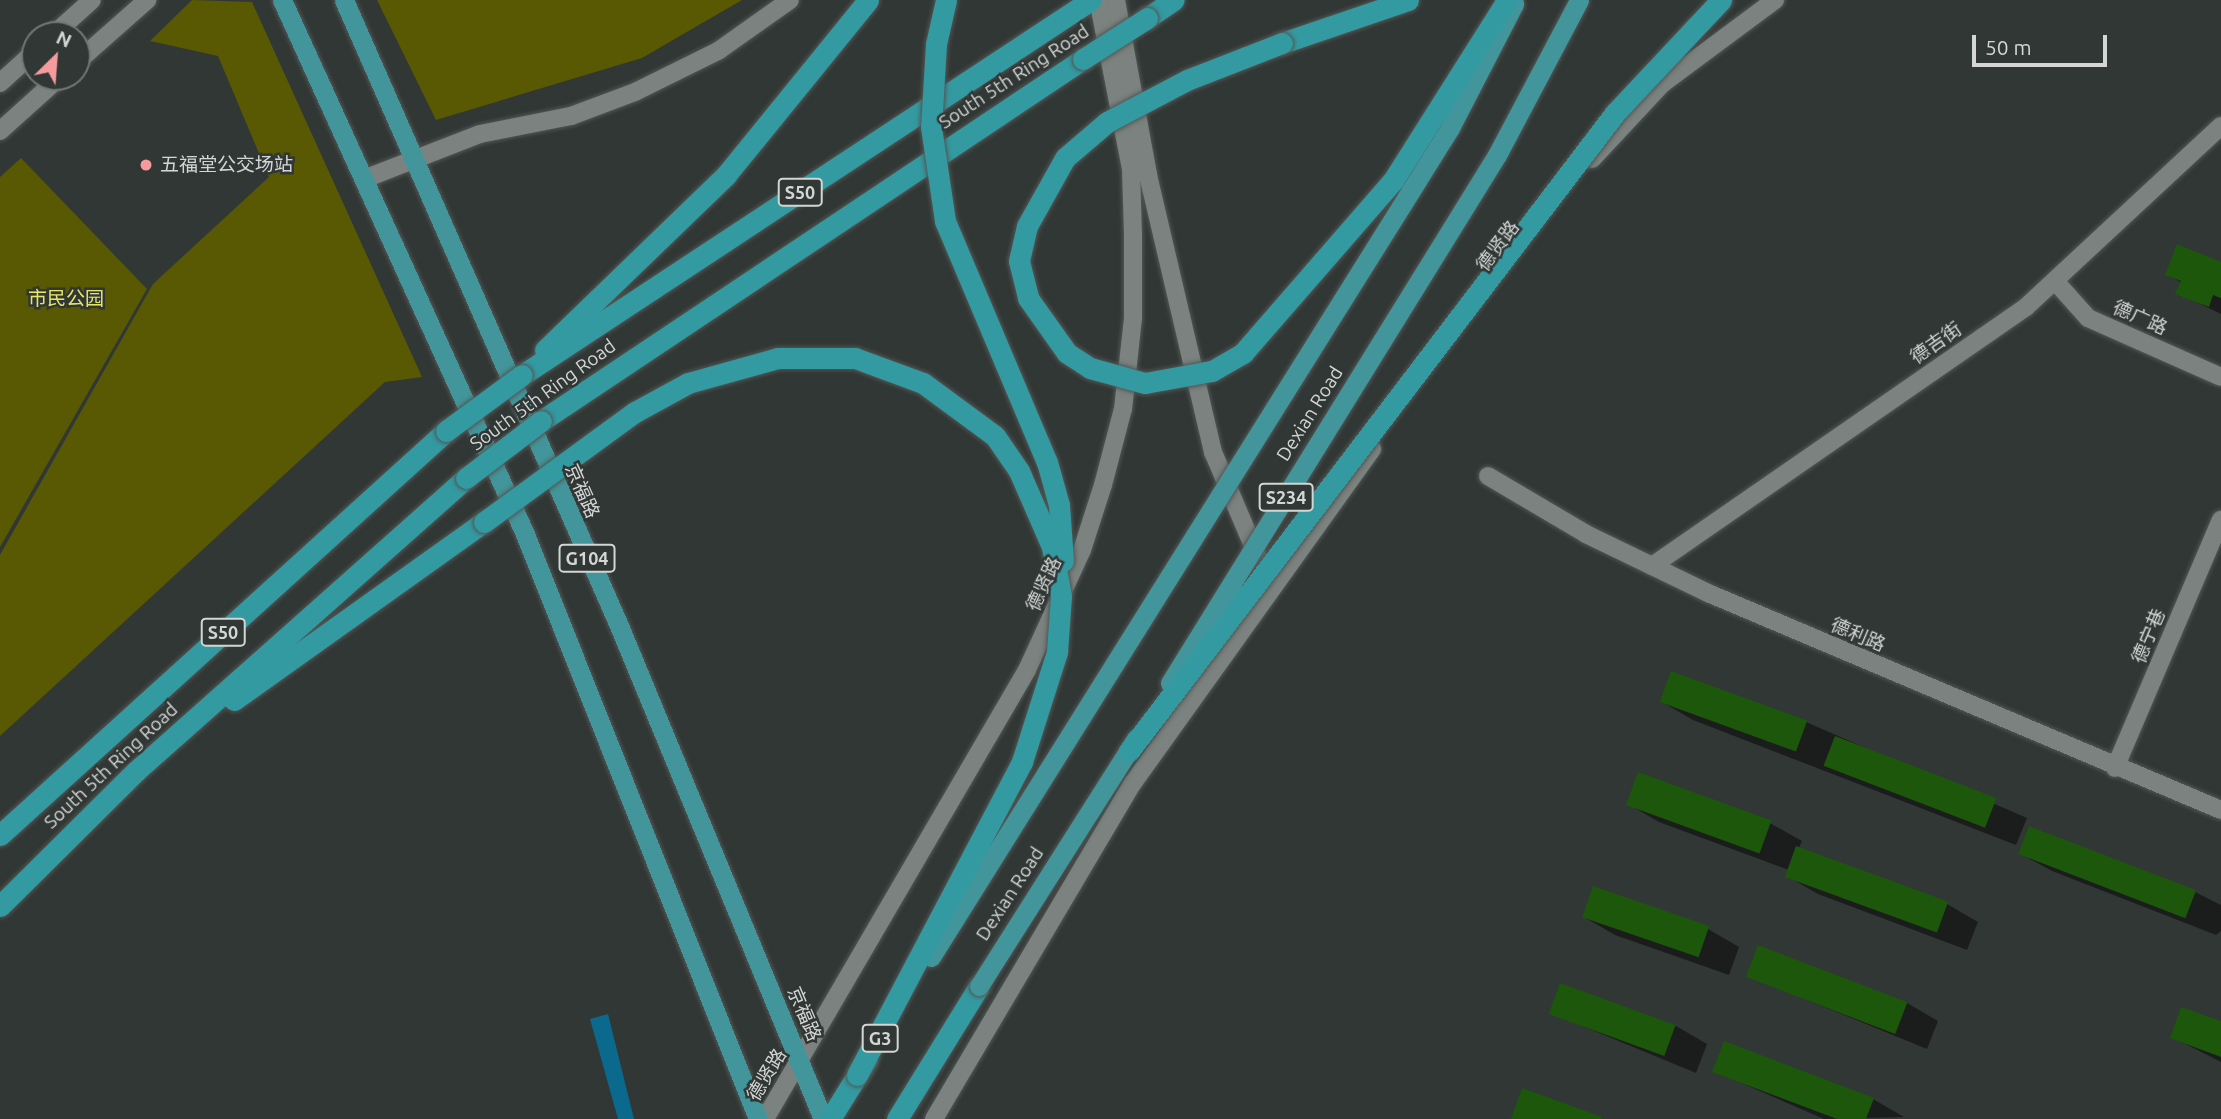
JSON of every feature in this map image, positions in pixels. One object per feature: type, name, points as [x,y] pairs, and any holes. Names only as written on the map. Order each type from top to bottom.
[{"type":"highway","name":"G104","points":[[282,0],[525,534],[758,1119]]},
{"type":"highway","name":"京福路","points":[[344,0],[416,156],[823,1119]]},
{"type":"highway","points":[[522,375],[726,175],[868,0]]},
{"type":"highway","points":[[857,1075],[1022,762],[1057,652],[1061,596],[1059,505],[1047,462],[945,221],[931,127],[946,0]]},
{"type":"highway","name":"South 5th Ring Road","points":[[0,906],[136,771],[467,478],[541,421],[1174,0]]},
{"type":"highway","points":[[1408,0],[1282,43],[1187,80],[1118,116],[1065,158],[1027,226],[1019,261],[1028,298],[1067,353],[1090,368],[1145,383],[1212,371],[1243,353],[1394,179],[1507,0]]},
{"type":"highway","name":"Dexian Road","points":[[931,957],[1450,128],[1516,0]]},
{"type":"highway","name":"Dexian Road","points":[[979,986],[1129,751],[1497,155],[1579,0]]},
{"type":"highway","points":[[1129,751],[1615,113],[1721,0]]},
{"type":"highway","name":"South 5th Ring Road","points":[[0,835],[446,431],[522,375],[1084,4]]},
{"type":"highway","points":[[136,771],[635,412],[688,383],[778,358],[855,358],[923,383],[995,436],[1038,508],[1061,596]]},
{"type":"highway","name":"G3","points":[[830,1119],[931,957]]},
{"type":"highway","points":[[897,1119],[979,986]]},
{"type":"street","points":[[69,21],[92,0]]},
{"type":"street","points":[[91,50],[147,0]]},
{"type":"street","points":[[364,179],[416,156],[480,134],[571,116],[635,92],[718,51],[790,0]]},
{"type":"street","name":"德贤路","points":[[765,1119],[1027,670],[1082,550],[1103,485],[1123,409],[1133,318],[1133,234],[1131,169],[1098,0]]},
{"type":"street","points":[[1116,0],[1148,175],[1213,452],[1272,590]]},
{"type":"street","name":"德贤路","points":[[934,1119],[1133,783],[1272,590],[1604,144],[1699,52],[1775,0]]},
{"type":"street","points":[[0,83],[21,64]]},
{"type":"street","points":[[0,131],[44,91]]},
{"type":"street","name":"德吉街","points":[[1652,566],[2055,281],[2221,126]]},
{"type":"street","name":"德广路","points":[[2055,281],[2088,318],[2221,377]]},
{"type":"street","name":"德利路","points":[[1488,477],[1652,566],[2115,768],[2221,810]]},
{"type":"street","name":"德宁巷","points":[[2115,768],[2221,520]]},
{"type":"green space","points":[[192,0],[252,2],[422,377],[385,382],[0,736],[0,555],[153,284],[269,177],[218,56],[150,41]]},
{"type":"green space","points":[[377,0],[742,0],[642,58],[436,120]]},
{"type":"green space","name":"市民公园","points":[[21,158],[147,289],[0,547],[0,177]]},
{"type":"water","points":[[608,1014],[634,1119],[618,1119],[590,1019]]},
{"type":"building","points":[[2177,244],[2221,262],[2221,298],[2213,295],[2209,307],[2175,294],[2181,281],[2165,275]]},
{"type":"building","points":[[1671,671],[1807,721],[1796,752],[1660,702]]},
{"type":"building","points":[[1835,736],[1997,798],[1985,828],[1824,766]]},
{"type":"building","points":[[1638,772],[1771,821],[1759,853],[1626,805]]},
{"type":"building","points":[[2029,826],[2196,890],[2185,918],[2018,854]]},
{"type":"building","points":[[1796,846],[1948,901],[1937,932],[1785,877]]},
{"type":"building","points":[[1593,886],[1709,926],[1699,957],[1582,917]]},
{"type":"building","points":[[1758,945],[1907,1002],[1895,1034],[1746,977]]},
{"type":"building","points":[[1560,983],[1676,1025],[1664,1056],[1549,1014]]},
{"type":"building","points":[[2181,1007],[2221,1021],[2221,1057],[2170,1038]]},
{"type":"building","points":[[1724,1041],[1874,1098],[1866,1119],[1837,1119],[1712,1072]]},
{"type":"building","points":[[1522,1088],[1602,1117],[1511,1119]]},
{"type":"place","name":"五福堂公交场站","points":[[146,165]]}]
